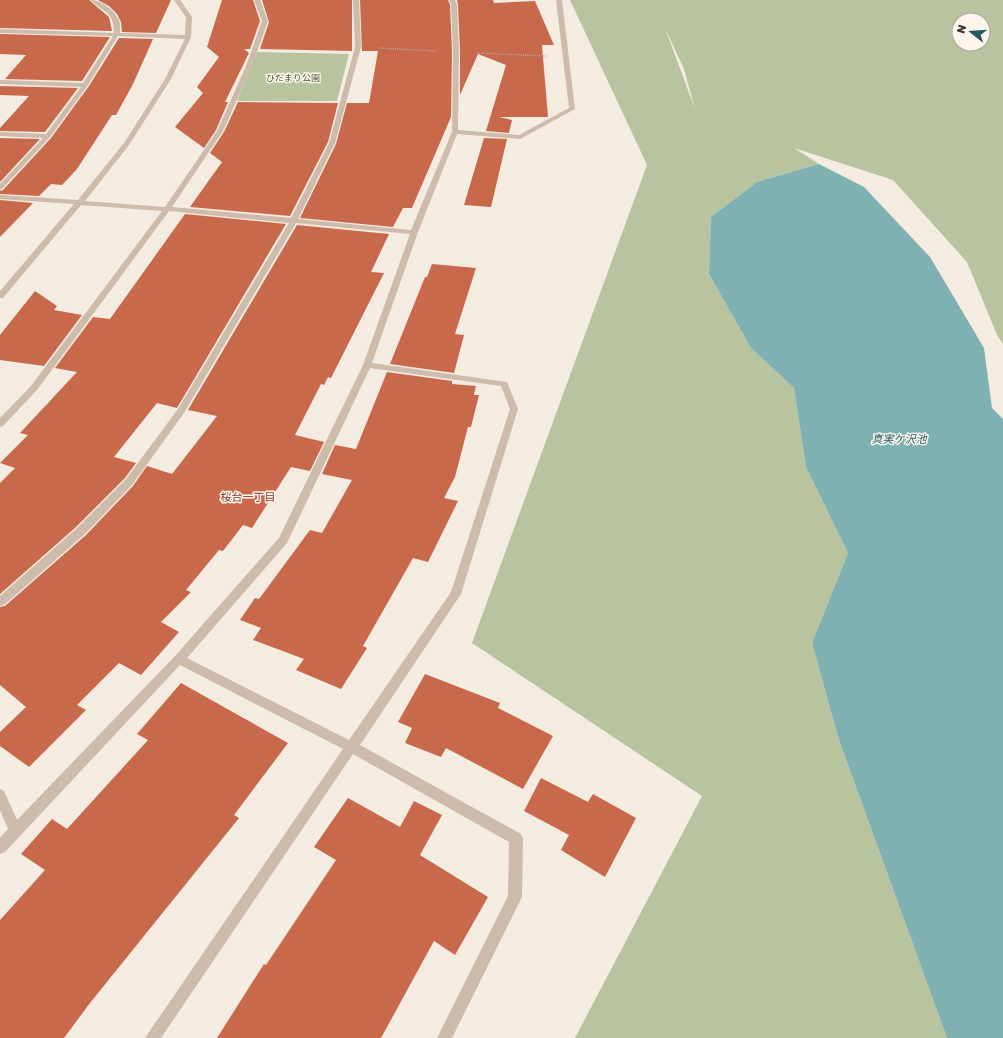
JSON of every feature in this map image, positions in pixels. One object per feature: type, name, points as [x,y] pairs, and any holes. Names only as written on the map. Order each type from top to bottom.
[{"type":"street","points":[[0,188],[48,136],[85,85],[118,34],[117,23],[111,12],[93,0]]},
{"type":"street","points":[[0,296],[81,201],[127,144],[168,79],[188,37],[188,17],[177,0]]},
{"type":"street","points":[[0,424],[34,388],[167,208],[220,131],[249,66],[265,21],[257,0]]},
{"type":"street","points":[[0,602],[81,531],[129,482],[181,411],[294,220],[332,143],[358,47],[356,0]]},
{"type":"street","points":[[0,847],[179,659],[283,540],[367,365],[414,232],[455,132],[456,52],[454,5],[452,0]]},
{"type":"street","points":[[455,132],[520,137],[572,108],[559,0]]},
{"type":"street","points":[[0,31],[188,37]]},
{"type":"street","points":[[0,82],[85,85]]},
{"type":"street","points":[[0,134],[48,136]]},
{"type":"street","points":[[0,197],[81,201],[167,208],[414,232]]},
{"type":"street","points":[[152,1038],[456,594],[514,409],[504,384],[367,365]]},
{"type":"street","points":[[179,659],[352,747],[516,839],[515,897],[444,1038]]},
{"type":"street","points":[[0,795],[15,830]]},
{"type":"path","points":[[358,47],[566,57]]},
{"type":"green space","points":[[570,0],[1003,0],[1003,344],[997,335],[967,262],[893,180],[794,148],[819,164],[757,182],[711,217],[709,274],[751,348],[794,388],[806,467],[848,553],[812,643],[839,740],[947,1038],[575,1038],[702,796],[472,643],[647,165]],"holes":[[[665,28],[684,69],[695,109]]]},
{"type":"green space","name":"ひだまり公園","points":[[257,52],[349,54],[337,101],[237,101]]},
{"type":"water","name":"真実ケ沢池","points":[[819,164],[864,187],[930,257],[984,348],[992,408],[1003,419],[1003,1038],[947,1038],[839,740],[812,643],[848,553],[806,467],[794,388],[751,348],[709,274],[711,217],[757,182]]},
{"type":"building","points":[[0,0],[89,0],[109,17],[112,31],[0,28]]},
{"type":"building","points":[[98,0],[171,0],[156,33],[122,32],[121,22],[117,14],[109,6]]},
{"type":"building","points":[[222,0],[253,0],[260,21],[250,49],[244,49],[249,53],[225,102],[228,102],[216,130],[204,148],[175,127],[203,93],[197,87],[219,57],[207,47]]},
{"type":"building","points":[[262,0],[352,0],[352,51],[260,49],[269,22]]},
{"type":"building","points":[[360,0],[448,0],[450,5],[452,52],[451,117],[412,208],[403,208],[393,227],[300,218],[336,144],[347,103],[369,103],[378,51],[362,51]]},
{"type":"building","points":[[457,0],[493,0],[494,3],[535,1],[554,45],[542,45],[548,117],[499,117],[512,120],[509,133],[486,131],[506,65],[478,54],[460,95],[460,52]]},
{"type":"building","points":[[0,34],[110,37],[82,81],[5,79],[26,55],[0,54]]},
{"type":"building","points":[[119,38],[153,39],[133,84],[116,115],[112,115],[77,169],[62,185],[51,184],[39,196],[0,194],[0,191],[3,190],[51,138],[89,86]]},
{"type":"building","points":[[0,86],[78,88],[45,132],[0,131],[0,128],[29,96],[0,95]]},
{"type":"building","points":[[238,102],[338,103],[328,142],[290,216],[190,207],[222,162],[210,153],[224,132]]},
{"type":"building","points":[[0,138],[40,139],[0,182]]},
{"type":"building","points":[[484,138],[507,139],[491,207],[464,205]]},
{"type":"building","points":[[0,200],[33,203],[0,237]]},
{"type":"building","points":[[185,214],[286,224],[177,408],[157,403],[114,457],[136,463],[125,478],[76,527],[0,594],[0,483],[15,468],[0,463],[28,435],[20,433],[77,372],[55,368],[93,317],[110,319]]},
{"type":"building","points":[[297,225],[389,234],[371,272],[384,273],[331,378],[328,377],[324,385],[321,384],[295,435],[324,442],[310,471],[291,467],[252,528],[243,525],[223,551],[219,550],[186,590],[191,592],[161,622],[179,632],[141,675],[119,663],[77,705],[86,710],[29,767],[0,746],[0,732],[26,707],[0,685],[0,607],[5,606],[86,535],[133,486],[147,466],[172,474],[217,416],[188,410]]},
{"type":"building","points":[[432,264],[476,268],[455,334],[464,335],[454,373],[390,364],[425,277],[427,277]]},
{"type":"building","points":[[35,291],[57,306],[54,310],[82,315],[44,366],[0,360],[0,335]]},
{"type":"building","points":[[387,372],[452,381],[452,384],[476,386],[474,395],[479,395],[471,427],[468,427],[455,477],[444,498],[458,501],[428,562],[413,558],[363,646],[367,648],[341,689],[296,670],[304,659],[253,640],[261,628],[240,620],[255,598],[259,599],[310,530],[322,533],[352,480],[322,474],[335,445],[356,449]]},
{"type":"building","points":[[425,674],[500,703],[498,708],[553,736],[523,789],[446,748],[441,757],[405,743],[412,728],[398,722]]},
{"type":"building","points":[[181,683],[288,743],[234,815],[239,818],[90,1003],[64,1038],[0,1038],[0,920],[45,870],[21,854],[52,819],[67,829],[148,740],[137,734]]},
{"type":"building","points":[[541,778],[588,802],[593,794],[636,818],[605,877],[561,850],[569,835],[524,811]]},
{"type":"building","points":[[348,798],[400,827],[414,801],[442,815],[420,855],[488,897],[455,955],[434,941],[381,1038],[217,1038],[264,964],[266,965],[336,860],[314,847]]},
{"type":"district","name":"桜台一丁目","points":[[248,496]]}]
